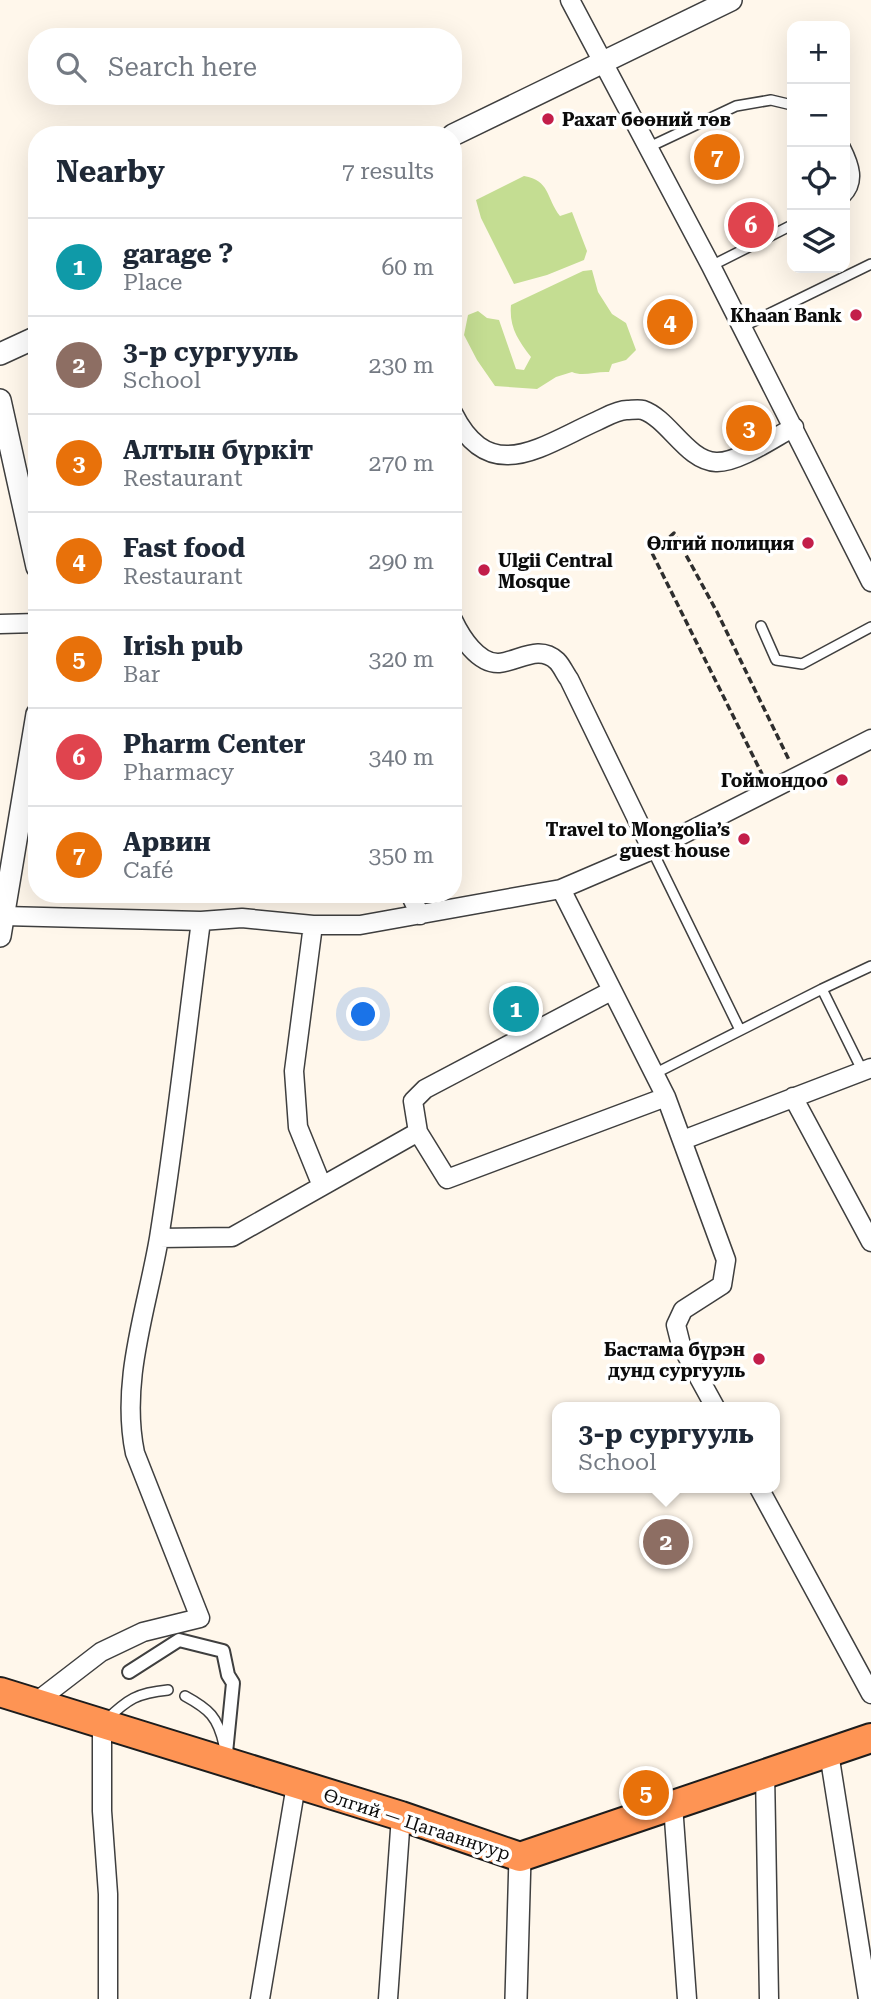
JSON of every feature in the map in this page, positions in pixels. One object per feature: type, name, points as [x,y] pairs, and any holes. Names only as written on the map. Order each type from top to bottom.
[{"type":"highway","name":"Өлгий — Цагааннуур","points":[[0,1692],[227,1758],[296,1785],[401,1816],[520,1857],[871,1738]]},
{"type":"street","points":[[570,0],[862,555],[871,582]]},
{"type":"street","points":[[462,131],[731,0]]},
{"type":"street","points":[[0,354],[28,341]]},
{"type":"street","points":[[0,400],[28,526]]},
{"type":"street","points":[[462,431],[481,449],[497,455],[521,455],[622,410],[643,410],[700,457],[716,462],[734,458],[794,427]]},
{"type":"street","points":[[0,624],[28,623]]},
{"type":"street","points":[[462,637],[477,655],[498,663],[538,653],[555,660],[569,680],[652,850]]},
{"type":"street","points":[[28,769],[2,926],[242,918],[313,925],[360,925],[561,889],[652,850],[871,738]]},
{"type":"street","points":[[561,889],[666,1097],[726,1261],[722,1285],[683,1310],[676,1325],[681,1345],[712,1402]]},
{"type":"street","points":[[414,903],[420,915]]},
{"type":"street","points":[[36,1702],[102,1652],[143,1632],[200,1618],[135,1453],[130,1428],[132,1377],[159,1238],[201,920]]},
{"type":"street","points":[[313,925],[294,1071],[298,1127],[322,1186]]},
{"type":"street","points":[[611,991],[425,1089],[413,1101],[418,1132],[447,1179],[666,1097]]},
{"type":"street","points":[[683,1140],[866,1069]]},
{"type":"street","points":[[793,1097],[871,1242]]},
{"type":"street","points":[[159,1238],[232,1237],[418,1132]]},
{"type":"street","points":[[762,1493],[871,1694]]},
{"type":"street","points":[[129,1672],[179,1640],[223,1651],[228,1675],[233,1683],[227,1758]]},
{"type":"street","points":[[103,1724],[102,1811],[108,1894],[108,1999]]},
{"type":"street","points":[[829,1753],[869,1999]]},
{"type":"street","points":[[765,1772],[769,1999]]},
{"type":"street","points":[[260,1999],[296,1785]]},
{"type":"street","points":[[673,1805],[687,1999]]},
{"type":"street","points":[[388,1999],[401,1816]]},
{"type":"street","points":[[516,1999],[520,1857]]},
{"type":"lane","points":[[647,148],[736,106],[771,100],[787,104]]},
{"type":"lane","points":[[850,159],[855,172],[854,184],[850,190]]},
{"type":"lane","points":[[711,266],[787,228]]},
{"type":"lane","points":[[743,327],[871,264]]},
{"type":"lane","points":[[761,626],[776,660],[802,664],[871,626]]},
{"type":"lane","points":[[652,850],[740,1031]]},
{"type":"lane","points":[[654,1074],[871,966]]},
{"type":"lane","points":[[822,989],[866,1069]]},
{"type":"lane","points":[[103,1724],[123,1704],[145,1692],[168,1690]]},
{"type":"lane","points":[[186,1696],[206,1707],[220,1727],[227,1758]]},
{"type":"path","points":[[769,790],[652,553],[674,533],[718,612],[797,776]]},
{"type":"green space","points":[[524,176],[539,181],[560,216],[572,212],[587,251],[584,260],[547,275],[514,284],[481,218],[476,200]]},
{"type":"green space","points":[[592,270],[598,292],[612,314],[626,323],[636,350],[626,360],[612,364],[609,372],[572,372],[556,377],[537,389],[495,386],[464,335],[468,315],[478,311],[487,318],[499,320],[516,369],[524,370],[531,357],[515,333],[511,320],[511,305],[583,271]]},
{"type":"place","name":"Раxат бөөний төв","points":[[548,119]]},
{"type":"place","name":"Арвин","points":[[717,157]]},
{"type":"place","name":"Pharm Center","points":[[751,225]]},
{"type":"place","name":"Khaan Bank","points":[[856,315]]},
{"type":"place","name":"Fast food","points":[[670,322]]},
{"type":"place","name":"Алтын бүркiт","points":[[749,428]]},
{"type":"place","name":"Өлгий полиция","points":[[808,543]]},
{"type":"place","name":"Ulgii Central Mosque","points":[[484,570]]},
{"type":"place","name":"Гоймондоо","points":[[842,780]]},
{"type":"place","name":"Travel to Mongolia’s guest house","points":[[744,839]]},
{"type":"place","name":"garage ?","points":[[516,1009]]},
{"type":"place","name":"Бастама бүрэн дунд сургууль","points":[[759,1359]]},
{"type":"place","name":"3-р сургууль","points":[[666,1542]]},
{"type":"place","name":"Irish pub","points":[[646,1793]]}]
